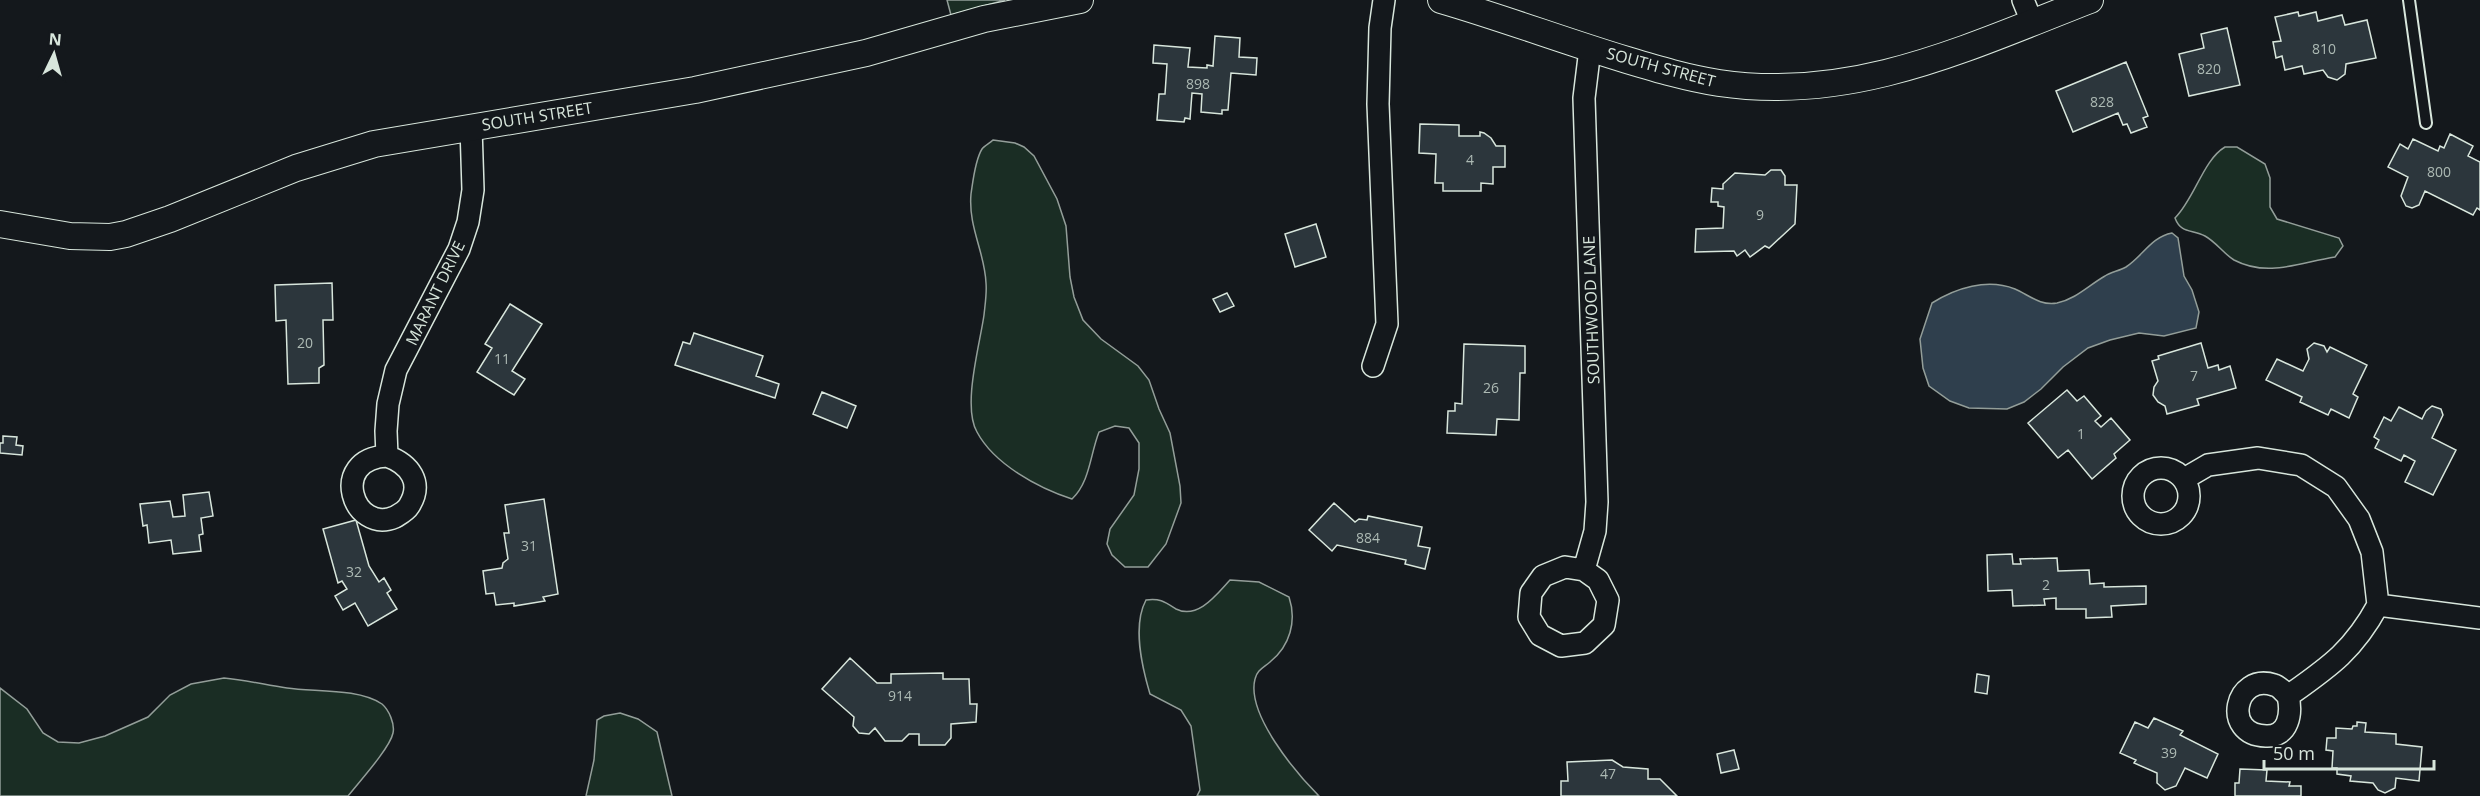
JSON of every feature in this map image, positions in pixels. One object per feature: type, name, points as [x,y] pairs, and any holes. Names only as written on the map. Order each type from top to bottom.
[{"type":"street","name":"SOUTH STREET","points":[[0,224],[70,236],[110,237],[126,234],[307,165],[374,144],[737,81],[866,53],[984,20],[1080,0]]},
{"type":"street","points":[[1373,366],[1387,324],[1378,104],[1380,28],[1384,0]]},
{"type":"street","name":"SOUTH STREET","points":[[1441,0],[1670,73],[1752,87],[1807,87],[1907,69],[1948,56],[2028,11],[2090,0]]},
{"type":"street","name":"SOUTHWOOD LANE","points":[[1584,570],[1595,531],[1597,502],[1584,99],[1590,49]]},
{"type":"street","name":"MARANT DRIVE","points":[[387,456],[388,404],[396,370],[459,249],[468,222],[473,189],[471,127]]},
{"type":"street","points":[[2184,479],[2208,465],[2258,458],[2301,465],[2336,487],[2359,519],[2372,552],[2378,605],[2349,650],[2288,696]]},
{"type":"street","points":[[2378,605],[2480,618]]},
{"type":"lane","points":[[2409,0],[2426,123]]},
{"type":"green space","points":[[947,0],[1005,0],[951,15]]},
{"type":"green space","points":[[993,140],[1015,143],[1034,156],[1057,199],[1066,226],[1070,277],[1074,297],[1083,320],[1101,339],[1138,366],[1149,380],[1170,433],[1181,503],[1166,544],[1148,567],[1125,567],[1112,555],[1107,544],[1110,529],[1134,495],[1139,469],[1139,443],[1129,428],[1115,426],[1099,432],[1083,485],[1072,499],[1031,481],[1006,464],[985,444],[973,421],[972,391],[986,287],[983,261],[972,218],[971,194],[980,154],[983,148]]},
{"type":"green space","points":[[2225,147],[2237,147],[2265,164],[2270,178],[2270,207],[2277,219],[2339,238],[2343,246],[2335,257],[2285,267],[2259,268],[2234,260],[2205,236],[2180,227],[2175,218],[2211,161]]},
{"type":"green space","points":[[1230,580],[1259,582],[1289,597],[1292,624],[1287,641],[1277,656],[1257,673],[1254,693],[1258,709],[1275,742],[1319,796],[1197,796],[1200,790],[1191,726],[1181,710],[1150,694],[1144,672],[1139,634],[1142,610],[1146,600],[1159,600],[1176,609],[1192,611],[1206,604]]},
{"type":"green space","points":[[224,678],[287,688],[349,693],[372,699],[382,704],[387,710],[392,721],[391,739],[348,796],[0,796],[0,688],[27,709],[43,733],[58,742],[79,743],[105,736],[148,717],[170,695],[191,684]]},
{"type":"green space","points":[[620,713],[638,719],[657,732],[672,796],[586,796],[594,760],[597,720]]},
{"type":"water","points":[[2172,233],[2178,238],[2184,276],[2192,290],[2199,312],[2196,328],[2164,336],[2139,333],[2088,348],[2024,402],[2007,409],[1969,408],[1950,401],[1929,386],[1923,368],[1920,339],[1932,303],[1961,289],[1994,284],[2015,289],[2045,303],[2064,301],[2107,275],[2126,267],[2158,238]]},
{"type":"building","points":[[2298,12],[2299,16],[2316,12],[2318,21],[2342,15],[2345,25],[2367,20],[2376,58],[2346,64],[2345,74],[2337,80],[2328,77],[2323,70],[2304,74],[2302,66],[2285,70],[2282,56],[2276,58],[2273,42],[2281,41],[2275,17]]},
{"type":"building","points":[[2227,28],[2240,85],[2189,96],[2179,54],[2204,48],[2201,34]]},
{"type":"building","points":[[1215,36],[1240,38],[1239,57],[1257,58],[1256,75],[1231,73],[1228,110],[1222,110],[1222,114],[1201,112],[1202,94],[1192,93],[1190,119],[1185,118],[1184,122],[1157,120],[1159,94],[1165,94],[1167,64],[1153,63],[1154,45],[1190,48],[1188,67],[1207,68],[1207,65],[1213,66]]},
{"type":"building","points":[[2126,62],[2148,116],[2143,118],[2147,127],[2131,133],[2127,124],[2123,125],[2118,113],[2073,132],[2056,91]]},
{"type":"building","points":[[1420,124],[1459,125],[1459,136],[1480,136],[1480,132],[1484,133],[1496,146],[1505,146],[1505,167],[1493,167],[1493,184],[1481,183],[1481,191],[1443,191],[1443,183],[1435,183],[1436,154],[1419,153]]},
{"type":"building","points":[[2450,134],[2473,146],[2468,156],[2480,162],[2480,210],[2477,208],[2473,215],[2425,191],[2419,205],[2412,208],[2406,206],[2401,196],[2408,177],[2388,167],[2400,144],[2408,149],[2413,139],[2438,151],[2440,146],[2444,148]]},
{"type":"building","points":[[1771,170],[1781,170],[1785,176],[1785,185],[1797,185],[1795,224],[1769,248],[1765,246],[1750,257],[1745,250],[1737,256],[1734,251],[1695,252],[1696,229],[1723,228],[1724,207],[1718,206],[1718,202],[1711,202],[1712,188],[1723,189],[1723,184],[1735,173],[1765,175]]},
{"type":"building","points":[[1316,224],[1326,257],[1295,267],[1285,234]]},
{"type":"building","points":[[332,283],[333,320],[323,320],[324,365],[319,368],[319,383],[288,384],[286,320],[276,321],[275,285]]},
{"type":"building","points":[[1227,293],[1234,306],[1220,312],[1213,299]]},
{"type":"building","points":[[510,304],[542,324],[512,371],[525,379],[514,395],[477,372],[492,348],[485,344]]},
{"type":"building","points":[[694,333],[763,356],[756,376],[779,384],[775,398],[675,365],[683,342],[690,344]]},
{"type":"building","points":[[2201,343],[2208,368],[2218,365],[2219,370],[2230,366],[2236,388],[2197,399],[2199,405],[2167,414],[2165,406],[2153,395],[2158,381],[2152,361],[2159,359],[2158,356]]},
{"type":"building","points":[[2314,343],[2324,346],[2327,352],[2330,347],[2367,365],[2353,394],[2358,397],[2349,418],[2331,409],[2328,415],[2300,402],[2302,397],[2266,380],[2277,359],[2303,371],[2309,359],[2307,349]]},
{"type":"building","points":[[1464,344],[1525,346],[1525,373],[1520,373],[1519,420],[1497,419],[1496,435],[1447,433],[1448,411],[1455,411],[1455,403],[1462,404]]},
{"type":"building","points":[[2067,390],[2077,401],[2084,396],[2101,416],[2095,421],[2101,427],[2111,418],[2130,440],[2114,454],[2116,458],[2092,479],[2068,450],[2058,458],[2028,423]]},
{"type":"building","points":[[822,392],[856,406],[847,428],[813,414]]},
{"type":"building","points":[[2432,406],[2441,409],[2443,415],[2432,438],[2456,450],[2433,495],[2405,482],[2415,461],[2404,455],[2401,461],[2375,448],[2379,440],[2374,437],[2384,417],[2391,421],[2399,407],[2422,419]]},
{"type":"building","points":[[3,436],[17,437],[16,445],[23,446],[22,455],[0,453]]},
{"type":"building","points":[[209,492],[213,516],[201,518],[203,534],[199,535],[201,551],[173,554],[171,540],[149,543],[147,525],[143,526],[140,504],[170,501],[173,517],[185,516],[183,495]]},
{"type":"building","points":[[544,499],[558,594],[543,597],[545,601],[514,606],[514,603],[496,605],[494,593],[486,594],[483,571],[502,568],[503,563],[508,559],[504,533],[509,533],[505,505]]},
{"type":"building","points":[[1334,503],[1355,522],[1359,519],[1367,520],[1368,516],[1422,527],[1418,546],[1430,548],[1425,569],[1405,564],[1406,560],[1337,545],[1332,551],[1309,530]]},
{"type":"building","points":[[356,520],[369,566],[379,582],[384,578],[391,590],[387,593],[397,609],[368,626],[355,603],[343,610],[335,596],[347,589],[342,581],[338,583],[323,529]]},
{"type":"building","points":[[2012,554],[2013,564],[2021,564],[2020,559],[2057,558],[2058,571],[2089,570],[2090,584],[2104,583],[2104,587],[2146,586],[2146,604],[2111,606],[2112,617],[2086,618],[2086,609],[2056,609],[2056,598],[2044,599],[2045,605],[2013,606],[2012,590],[1988,591],[1987,555]]},
{"type":"building","points":[[850,658],[877,683],[891,683],[891,674],[943,673],[943,679],[969,679],[970,704],[977,704],[976,722],[951,724],[951,738],[945,745],[919,745],[919,734],[909,734],[902,741],[885,741],[875,728],[869,734],[859,733],[853,726],[854,717],[822,689]]},
{"type":"building","points":[[1977,674],[1989,676],[1987,694],[1975,692]]},
{"type":"building","points":[[2154,718],[2183,731],[2180,735],[2218,754],[2207,778],[2185,768],[2176,786],[2165,790],[2157,783],[2157,773],[2134,763],[2136,760],[2120,753],[2135,722],[2148,728]]},
{"type":"building","points":[[2357,722],[2366,723],[2365,732],[2396,734],[2396,744],[2422,747],[2419,781],[2396,778],[2395,788],[2385,793],[2378,790],[2373,783],[2350,781],[2351,776],[2337,774],[2337,768],[2332,768],[2333,751],[2326,750],[2327,738],[2336,738],[2336,728],[2352,729],[2353,726],[2357,726]]},
{"type":"building","points":[[1734,750],[1739,769],[1721,773],[1717,754]]},
{"type":"building","points":[[1612,760],[1623,767],[1648,769],[1648,779],[1660,779],[1677,796],[1561,796],[1561,781],[1568,781],[1567,762]]},
{"type":"building","points":[[2240,769],[2267,770],[2266,781],[2290,782],[2289,786],[2301,786],[2301,796],[2235,796],[2235,783],[2239,783]]}]
